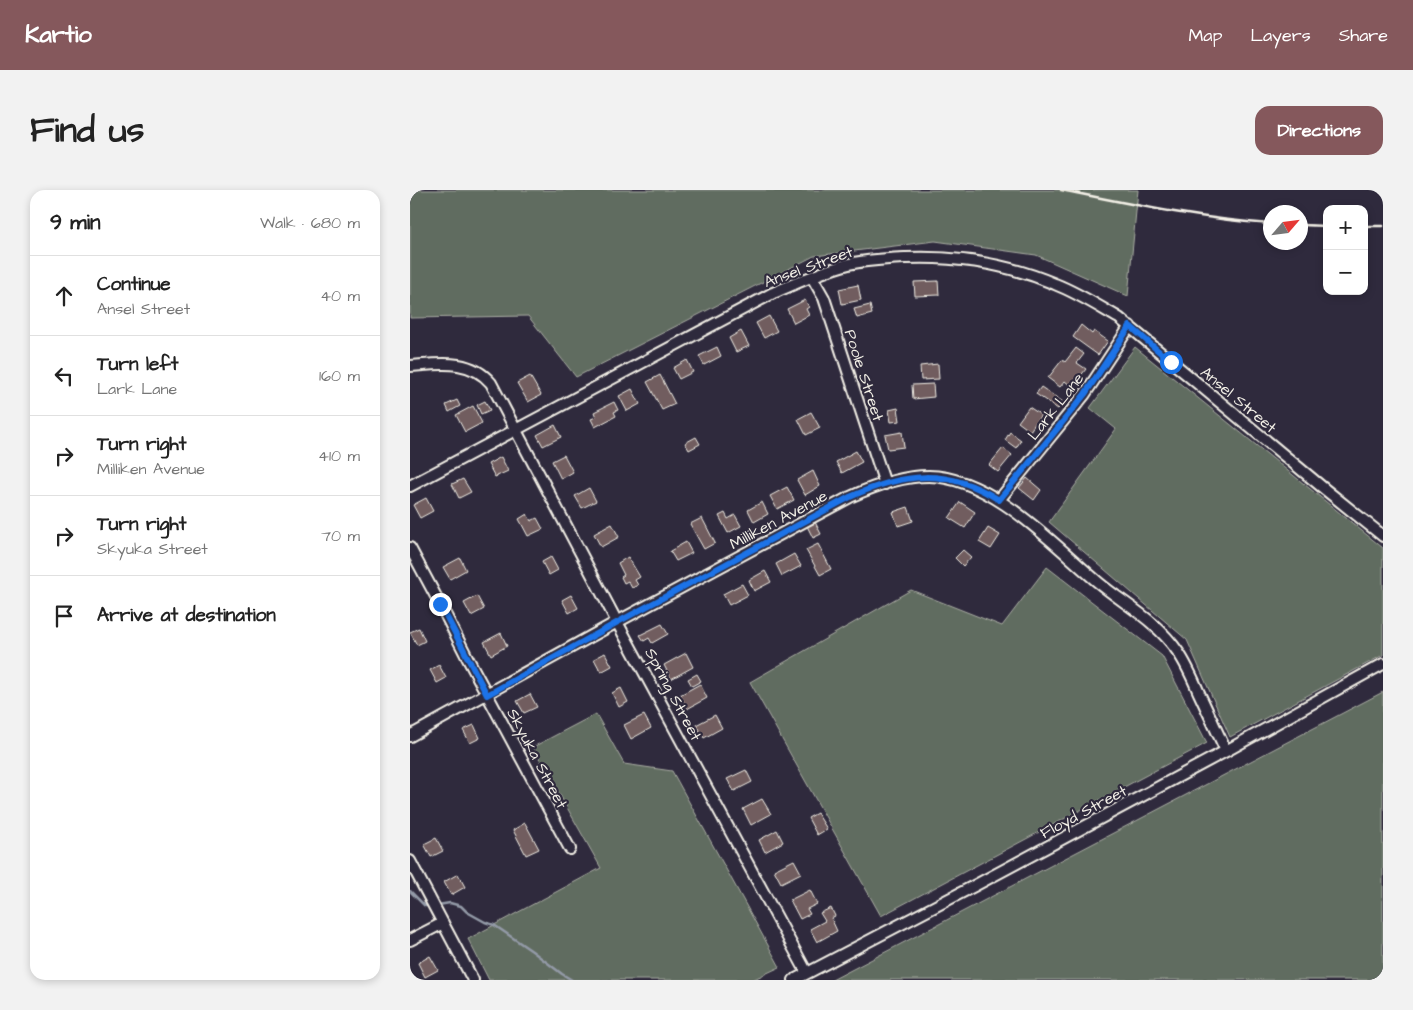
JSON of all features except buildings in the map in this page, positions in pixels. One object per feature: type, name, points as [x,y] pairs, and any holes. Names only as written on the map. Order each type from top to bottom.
[{"type":"street","name":"Ansel Street","points":[[410,486],[773,293],[846,265],[885,259],[932,258],[970,260],[1028,273],[1082,296],[1130,326],[1322,488],[1383,536]]},
{"type":"street","name":"Poole Street","points":[[812,277],[824,298],[886,484]]},
{"type":"street","name":"Lark Lane","points":[[999,500],[1085,394],[1130,326]]},
{"type":"street","name":"Spring Street","points":[[410,366],[449,364],[473,368],[481,372],[492,383],[807,973]]},
{"type":"street","name":"Milliken Avenue","points":[[410,736],[850,497],[886,484],[921,477],[938,477],[967,484],[999,500],[1029,523],[1101,585],[1148,619],[1165,635],[1179,653],[1190,672],[1226,751]]},
{"type":"street","name":"Skyuka Street","points":[[410,548],[570,848]]},
{"type":"street","name":"Floyd Street","points":[[794,980],[1226,751],[1383,664]]},
{"type":"street","points":[[410,860],[473,980]]},
{"type":"street","points":[[410,940],[441,918]]},
{"type":"green space","points":[[410,190],[1138,190],[1128,296],[1036,255],[935,241],[814,256],[576,377],[528,316],[410,318]]},
{"type":"green space","points":[[1135,347],[1383,548],[1383,655],[1230,737],[1187,640],[1049,522],[1116,429],[1090,408]]},
{"type":"green space","points":[[1047,567],[1162,656],[1207,743],[881,916],[750,682],[911,590],[1002,626]]},
{"type":"green space","points":[[1383,692],[1383,980],[832,980]]},
{"type":"green space","points":[[596,714],[624,764],[672,771],[780,967],[752,980],[489,980],[468,939],[601,868],[533,747]]},
{"type":"waterway","points":[[410,891],[425,906],[430,906]]},
{"type":"waterway","points":[[438,905],[450,903],[461,906],[467,912],[494,925],[572,980]]},
{"type":"railway","points":[[1061,190],[1192,215],[1263,223]]},
{"type":"railway","points":[[1308,225],[1323,226]]},
{"type":"railway","points":[[1368,226],[1383,226]]},
{"type":"route","points":[[440,604],[487,695],[618,622],[850,497],[873,487],[904,479],[931,476],[967,484],[999,500],[1085,394],[1130,326],[1171,362]]}]
